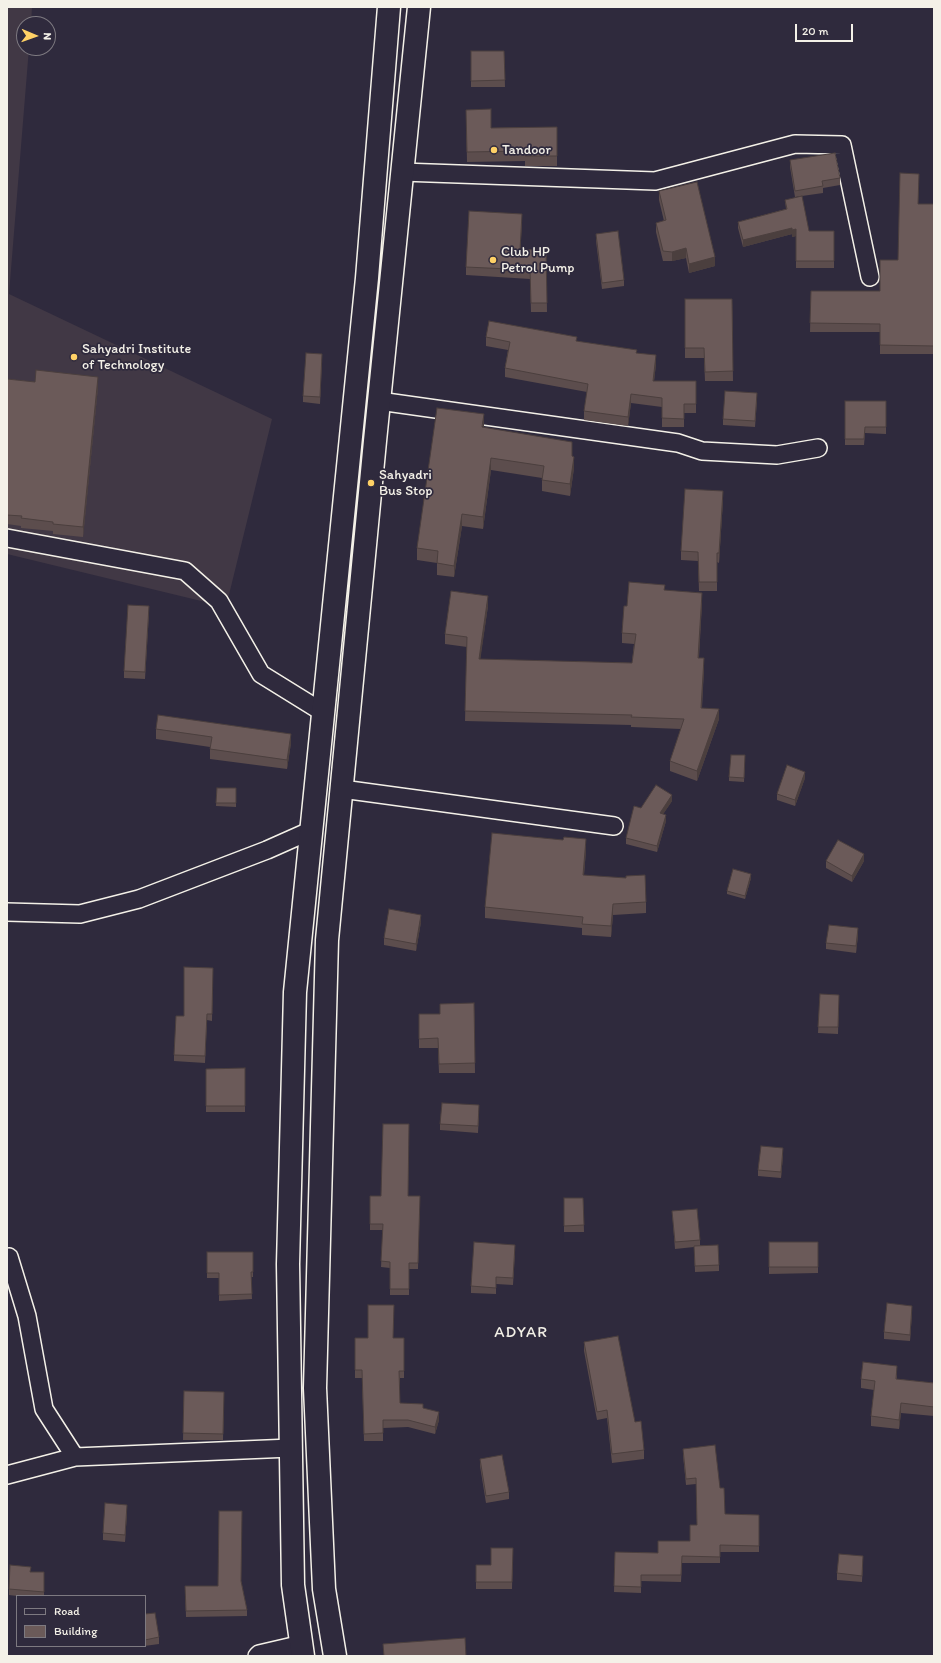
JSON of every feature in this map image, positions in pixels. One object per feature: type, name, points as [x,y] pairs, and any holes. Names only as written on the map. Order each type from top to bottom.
[{"type":"highway","points":[[302,1650],[293,1585],[288,1264],[295,992],[366,286],[390,7]]},
{"type":"highway","points":[[335,1656],[324,1589],[315,1388],[327,940],[419,7]]},
{"type":"street","points":[[402,172],[655,180],[795,144],[842,144],[870,277]]},
{"type":"street","points":[[379,401],[678,443],[702,451],[777,456],[818,448]]},
{"type":"street","points":[[7,538],[185,571],[219,601],[261,674],[324,713]]},
{"type":"street","points":[[342,789],[614,826]]},
{"type":"street","points":[[7,912],[80,914],[139,899],[267,850],[312,830]]},
{"type":"street","points":[[9,1257],[27,1316],[44,1409],[75,1457]]},
{"type":"street","points":[[7,1475],[75,1457],[291,1448]]},
{"type":"street","points":[[257,1656],[259,1654],[302,1650]]},
{"type":"shaded area","name":"Sahyadri Institute of Technology","points":[[7,7],[32,7],[31,16],[16,16],[16,56],[28,56],[9,294],[272,419],[226,607],[7,554]]},
{"type":"building","points":[[471,51],[504,51],[505,80],[471,81]]},
{"type":"building","points":[[491,109],[491,128],[557,127],[557,156],[525,156],[525,151],[467,152],[466,110]]},
{"type":"building","points":[[835,153],[840,178],[822,181],[823,186],[795,191],[790,160]]},
{"type":"building","points":[[900,173],[919,174],[918,204],[934,204],[934,346],[880,345],[880,324],[810,323],[811,291],[880,291],[880,260],[898,260]]},
{"type":"building","points":[[697,182],[715,257],[689,264],[686,248],[672,252],[663,251],[656,223],[666,220],[659,191]]},
{"type":"building","points":[[802,196],[809,231],[834,231],[834,261],[796,261],[796,229],[792,230],[792,228],[743,240],[738,222],[787,209],[785,200]]},
{"type":"building","points":[[469,211],[522,214],[520,250],[546,249],[547,303],[531,303],[530,270],[466,267]]},
{"type":"building","points":[[618,231],[624,280],[602,283],[596,234]]},
{"type":"building","points":[[685,299],[732,299],[733,371],[705,372],[704,348],[685,348]]},
{"type":"building","points":[[489,321],[577,337],[576,341],[637,350],[636,353],[656,355],[653,381],[696,381],[696,404],[684,404],[684,419],[662,418],[662,398],[631,394],[628,417],[584,411],[588,384],[505,368],[510,342],[486,337]]},
{"type":"building","points":[[306,353],[322,354],[320,397],[303,396]]},
{"type":"building","points":[[36,370],[98,377],[83,527],[53,524],[53,522],[21,518],[22,516],[7,515],[7,379],[35,382]]},
{"type":"building","points":[[725,391],[757,393],[755,421],[723,419]]},
{"type":"building","points":[[845,401],[886,401],[886,427],[865,427],[864,439],[845,439]]},
{"type":"building","points":[[437,408],[484,414],[482,427],[572,442],[572,456],[574,457],[570,484],[542,480],[544,466],[491,458],[483,517],[462,514],[454,566],[437,563],[438,551],[417,548]]},
{"type":"building","points":[[685,489],[723,491],[719,553],[717,553],[717,582],[699,582],[698,552],[681,551]]},
{"type":"building","points":[[629,582],[665,585],[664,590],[702,593],[698,658],[704,658],[701,708],[719,709],[697,771],[670,761],[684,719],[631,717],[632,715],[465,711],[467,637],[445,634],[451,591],[488,596],[479,659],[632,663],[636,634],[622,633],[624,606],[627,606]]},
{"type":"building","points":[[128,605],[149,606],[145,672],[124,671]]},
{"type":"building","points":[[158,715],[291,734],[287,760],[210,749],[212,737],[156,729]]},
{"type":"building","points":[[731,755],[745,755],[744,778],[729,777]]},
{"type":"building","points":[[787,765],[805,772],[795,800],[777,794]]},
{"type":"building","points":[[656,785],[672,795],[660,813],[666,815],[657,846],[626,838],[634,806],[641,808]]},
{"type":"building","points":[[217,788],[236,788],[236,803],[216,803]]},
{"type":"building","points":[[492,833],[563,840],[564,837],[586,839],[583,875],[626,878],[626,876],[645,875],[646,902],[613,904],[611,926],[582,924],[583,917],[485,907]]},
{"type":"building","points":[[838,840],[864,854],[852,876],[826,861]]},
{"type":"building","points":[[733,869],[751,874],[745,896],[727,891]]},
{"type":"building","points":[[389,909],[421,915],[416,944],[384,938]]},
{"type":"building","points":[[829,925],[858,928],[856,946],[826,943]]},
{"type":"building","points":[[184,967],[213,968],[212,1014],[207,1014],[205,1056],[174,1055],[176,1016],[184,1016]]},
{"type":"building","points":[[820,994],[839,995],[838,1027],[818,1027]]},
{"type":"building","points":[[474,1003],[475,1063],[439,1064],[438,1038],[419,1039],[419,1014],[440,1014],[440,1004]]},
{"type":"building","points":[[245,1068],[245,1106],[206,1106],[206,1069]]},
{"type":"building","points":[[442,1103],[479,1105],[478,1126],[440,1124]]},
{"type":"building","points":[[383,1124],[409,1124],[408,1196],[420,1196],[418,1263],[409,1263],[409,1289],[390,1289],[390,1262],[381,1261],[383,1224],[370,1224],[370,1196],[381,1196]]},
{"type":"building","points":[[761,1146],[783,1148],[781,1172],[758,1170]]},
{"type":"building","points":[[564,1198],[583,1198],[584,1225],[564,1226]]},
{"type":"building","points":[[697,1209],[700,1240],[675,1242],[672,1211]]},
{"type":"building","points":[[474,1242],[515,1245],[513,1278],[496,1277],[496,1288],[471,1286]]},
{"type":"building","points":[[769,1242],[818,1242],[818,1267],[769,1267]]},
{"type":"building","points":[[718,1245],[719,1265],[695,1266],[694,1246]]},
{"type":"building","points":[[207,1252],[253,1252],[253,1272],[251,1272],[252,1294],[219,1295],[219,1273],[207,1273]]},
{"type":"building","points":[[887,1303],[912,1306],[910,1335],[884,1332]]},
{"type":"building","points":[[368,1305],[394,1305],[393,1338],[404,1338],[404,1371],[399,1371],[400,1403],[423,1404],[423,1408],[439,1412],[435,1427],[408,1420],[383,1420],[383,1433],[364,1434],[362,1370],[355,1370],[355,1338],[368,1338]]},
{"type":"building","points":[[618,1336],[635,1422],[641,1421],[644,1450],[612,1454],[607,1410],[597,1412],[584,1342]]},
{"type":"building","points":[[863,1362],[897,1366],[896,1379],[934,1383],[934,1407],[901,1403],[899,1420],[871,1416],[875,1381],[861,1379]]},
{"type":"building","points":[[184,1391],[224,1392],[223,1434],[183,1433]]},
{"type":"building","points":[[715,1445],[720,1488],[724,1488],[725,1514],[759,1515],[759,1546],[720,1545],[720,1557],[682,1556],[681,1575],[641,1575],[641,1587],[614,1586],[615,1552],[658,1553],[658,1541],[690,1541],[690,1525],[697,1525],[696,1478],[686,1479],[683,1449]]},
{"type":"building","points":[[502,1455],[509,1492],[486,1496],[480,1459]]},
{"type":"building","points":[[105,1503],[127,1505],[125,1535],[103,1533]]},
{"type":"building","points":[[219,1511],[242,1511],[241,1581],[247,1610],[186,1611],[185,1586],[218,1586]]},
{"type":"building","points":[[491,1548],[513,1548],[512,1582],[476,1582],[476,1565],[491,1565]]},
{"type":"building","points":[[839,1554],[863,1556],[862,1576],[837,1573]]},
{"type":"building","points":[[10,1565],[31,1567],[30,1572],[44,1572],[44,1592],[9,1589]]},
{"type":"building","points":[[155,1613],[159,1637],[146,1640],[146,1614]]},
{"type":"building","points":[[465,1638],[466,1656],[384,1656],[383,1644]]},
{"type":"place","name":"Tandoor","points":[[494,150]]},
{"type":"place","name":"Club HP Petrol Pump","points":[[493,260]]},
{"type":"place","name":"Sahyadri Institute of Technology","points":[[74,357]]},
{"type":"place","name":"Sahyadri Bus Stop","points":[[371,483]]},
{"type":"district","name":"ADYAR","points":[[521,1333]]}]
